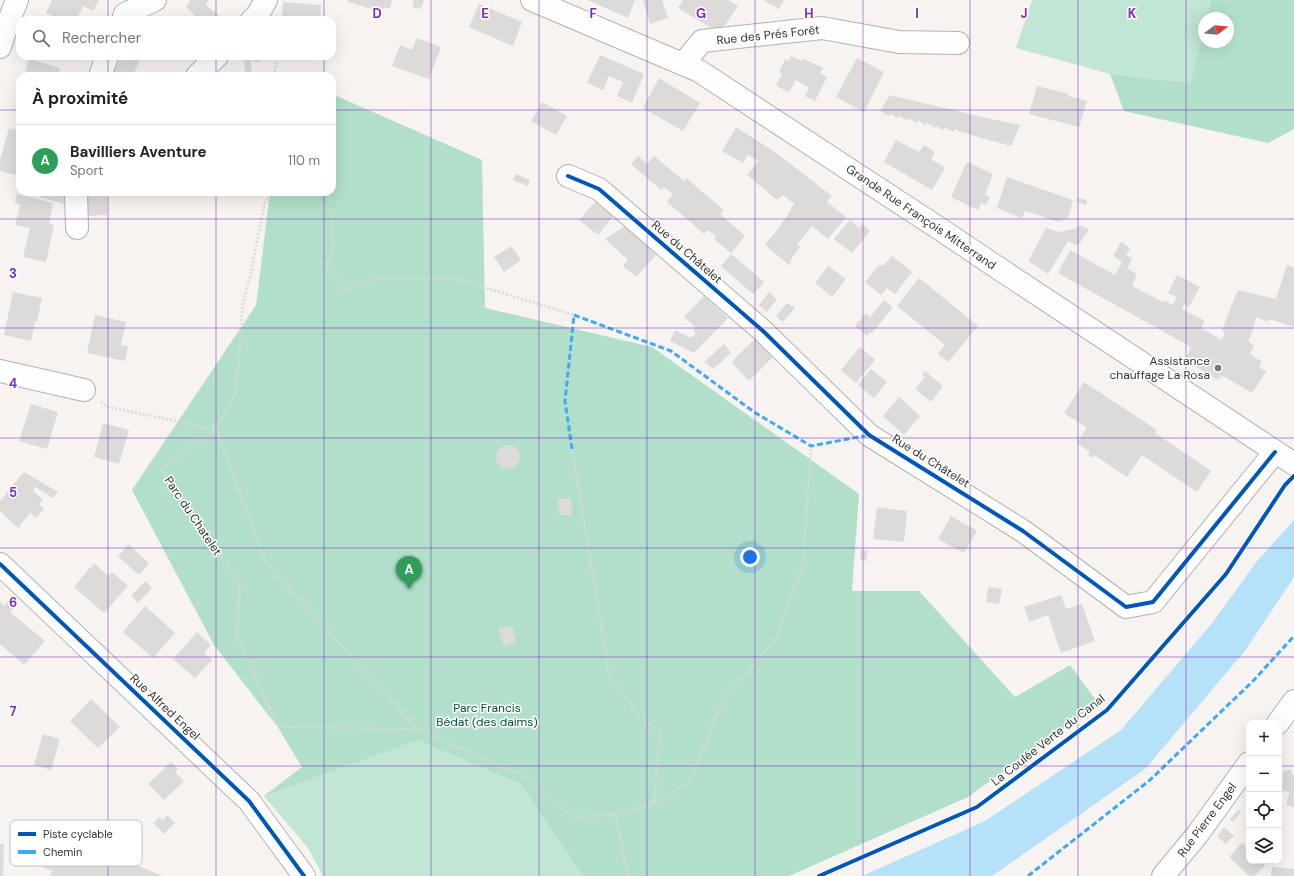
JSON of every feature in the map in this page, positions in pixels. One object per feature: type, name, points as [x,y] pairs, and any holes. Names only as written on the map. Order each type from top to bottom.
[{"type":"street","points":[[0,47],[17,0]]},
{"type":"street","points":[[124,16],[125,14],[155,0]]},
{"type":"street","points":[[257,16],[266,0]]},
{"type":"street","name":"Grande Rue François Mitterrand","points":[[532,0],[699,71],[1294,464]]},
{"type":"street","name":"Rue des Prés Forêt","points":[[683,64],[702,41],[822,28],[899,42],[958,43]]},
{"type":"street","points":[[101,72],[106,60]]},
{"type":"street","points":[[201,72],[213,60]]},
{"type":"street","name":"Rue du Châtelet","points":[[568,176],[600,189],[763,331],[869,435],[1023,531],[1126,607],[1153,602],[1275,452]]},
{"type":"street","points":[[76,196],[77,228]]},
{"type":"street","points":[[0,371],[84,390]]},
{"type":"street","name":"Rue Alfred Engel","points":[[0,564],[249,801],[304,876]]},
{"type":"street","points":[[1280,720],[1294,701]]},
{"type":"street","name":"Rue Pierre Engel","points":[[1163,876],[1196,836],[1246,767]]},
{"type":"path","points":[[275,72],[277,60]]},
{"type":"path","points":[[269,196],[265,202],[250,277],[243,301],[236,393],[216,429],[266,563],[419,730],[524,776],[572,817],[615,814],[654,803],[690,782],[723,700],[777,637],[803,564],[811,446]]},
{"type":"path","points":[[329,196],[334,245],[326,266],[344,290],[373,279],[454,278],[574,314]]},
{"type":"path","points":[[84,390],[108,406],[216,429]]},
{"type":"path","points":[[572,449],[608,675],[639,717],[660,730],[654,803]]},
{"type":"path","points":[[615,814],[628,876]]},
{"type":"green space","points":[[1032,0],[1211,0],[1208,12],[1198,12],[1198,48],[1200,48],[1192,83],[1110,74],[1016,48]]},
{"type":"green space","points":[[1211,0],[1294,0],[1294,129],[1268,143],[1124,111],[1110,74],[1191,83],[1199,48],[1234,48],[1234,12],[1208,12]]},
{"type":"green space","name":"Parc Francis Bédat (des daims)","points":[[336,96],[482,160],[485,308],[652,347],[859,494],[852,591],[919,591],[1015,697],[1070,665],[1098,703],[968,797],[789,876],[583,876],[521,784],[418,740],[264,796],[302,767],[277,726],[214,645],[132,490],[256,305],[270,196],[336,196]]},
{"type":"green space","points":[[425,643],[583,876],[323,876],[308,848],[264,796],[417,740]]},
{"type":"water","points":[[1294,520],[1294,577],[1244,652],[1145,769],[992,876],[862,876],[985,821],[1121,730],[1213,622],[1257,561]]},
{"type":"building","points":[[52,0],[99,0],[93,11],[83,6],[78,16],[53,16],[46,13]]},
{"type":"building","points":[[191,0],[209,0],[206,5],[219,16],[195,16],[187,8],[187,5]]},
{"type":"building","points":[[348,0],[392,0],[390,8],[372,9],[348,2]]},
{"type":"building","points":[[414,0],[424,0],[421,9],[412,7]]},
{"type":"building","points":[[588,0],[635,0],[628,18]]},
{"type":"building","points":[[643,0],[662,0],[668,18],[650,24]]},
{"type":"building","points":[[683,0],[728,0],[738,6],[720,33],[678,8]]},
{"type":"building","points":[[763,0],[784,0],[779,9]]},
{"type":"building","points":[[283,2],[321,5],[320,16],[282,16]]},
{"type":"building","points":[[479,4],[522,22],[513,46],[469,27]]},
{"type":"building","points":[[417,38],[441,47],[429,79],[392,66],[400,45],[412,50]]},
{"type":"building","points":[[600,55],[644,74],[632,103],[617,96],[623,82],[609,76],[603,90],[587,83]]},
{"type":"building","points":[[791,56],[802,61],[804,59],[823,68],[820,73],[827,77],[815,101],[805,96],[809,88],[796,80],[789,92],[776,86],[782,74],[779,72],[785,59],[788,61]]},
{"type":"building","points":[[857,58],[884,72],[864,112],[836,97]]},
{"type":"building","points":[[29,60],[60,68],[59,72],[25,72]]},
{"type":"building","points":[[119,60],[139,61],[135,72],[114,72]]},
{"type":"building","points":[[244,60],[250,60],[252,72],[245,72]]},
{"type":"building","points":[[252,60],[260,60],[260,62]]},
{"type":"building","points":[[659,78],[700,103],[683,131],[643,108]]},
{"type":"building","points":[[1037,86],[1069,94],[1068,96],[1087,101],[1079,127],[1029,114]]},
{"type":"building","points":[[890,95],[1020,125],[1011,146],[964,132],[963,133],[955,129],[953,132],[945,127],[943,130],[936,126],[935,128],[927,123],[925,125],[918,120],[916,123],[909,118],[907,121],[899,116],[897,118],[891,114],[889,116],[880,111]]},
{"type":"building","points":[[542,102],[567,116],[556,135],[531,121]]},
{"type":"building","points":[[736,127],[775,152],[832,196],[827,202],[846,217],[828,239],[812,226],[797,245],[800,247],[790,261],[791,262],[789,265],[765,245],[781,225],[794,204],[783,195],[777,200],[747,175],[758,161],[748,155],[743,163],[722,151]]},
{"type":"building","points":[[9,128],[16,130],[16,175],[0,171],[0,160]]},
{"type":"building","points":[[896,140],[919,152],[924,145],[935,152],[931,159],[945,168],[932,190],[884,162]]},
{"type":"building","points":[[638,156],[647,164],[654,156],[684,181],[686,178],[724,210],[720,214],[745,236],[731,253],[714,239],[716,236],[708,230],[704,234],[667,202],[673,194],[664,187],[661,190],[631,164]]},
{"type":"building","points":[[967,162],[993,174],[985,194],[990,197],[986,205],[981,203],[978,210],[951,197]]},
{"type":"building","points":[[516,174],[530,180],[528,186],[513,180]]},
{"type":"building","points":[[1007,177],[1073,200],[1068,218],[1059,222],[1025,211],[1022,218],[997,208]]},
{"type":"building","points":[[17,196],[25,196],[53,203],[49,224],[54,225],[46,262],[23,257],[30,228],[15,225],[20,205],[15,203]]},
{"type":"building","points":[[65,196],[64,204],[40,197]]},
{"type":"building","points":[[88,196],[107,196],[107,215],[88,216]]},
{"type":"building","points":[[1078,198],[1087,200],[1086,205],[1076,201]]},
{"type":"building","points":[[595,202],[613,216],[598,235],[579,220]]},
{"type":"building","points":[[850,220],[859,228],[862,224],[870,231],[852,253],[834,239]]},
{"type":"building","points":[[1079,225],[1089,229],[1078,246],[1068,241],[1048,274],[1028,261],[1046,228],[1059,232],[1077,228]]},
{"type":"building","points":[[625,226],[656,255],[636,277],[623,266],[628,260],[605,239]]},
{"type":"building","points":[[1121,242],[1130,248],[1126,255],[1133,258],[1127,268],[1137,274],[1132,286],[1163,302],[1163,300],[1173,305],[1177,297],[1168,293],[1177,275],[1200,287],[1189,307],[1184,304],[1182,309],[1205,321],[1201,328],[1222,340],[1225,332],[1222,330],[1238,290],[1276,299],[1287,265],[1294,268],[1294,327],[1269,319],[1268,322],[1256,317],[1253,331],[1248,341],[1254,346],[1250,354],[1262,362],[1259,367],[1266,372],[1252,393],[1223,376],[1221,378],[1219,377],[1218,380],[1185,360],[1191,347],[1058,273],[1070,250],[1115,275],[1122,262],[1113,256]]},
{"type":"building","points":[[511,246],[521,260],[504,272],[494,257]]},
{"type":"building","points":[[731,254],[764,282],[753,294],[721,266]]},
{"type":"building","points":[[892,256],[912,272],[895,294],[887,288],[881,295],[865,282],[880,264],[883,266]]},
{"type":"building","points":[[828,266],[846,279],[832,297],[815,283]]},
{"type":"building","points":[[919,278],[978,326],[948,362],[938,354],[945,345],[897,306]]},
{"type":"building","points":[[13,292],[42,298],[31,341],[4,335]]},
{"type":"building","points":[[769,292],[777,299],[767,312],[759,305]]},
{"type":"building","points":[[704,296],[728,318],[694,353],[670,341],[675,330],[691,338],[696,333],[693,330],[695,327],[684,317]]},
{"type":"building","points":[[884,300],[893,307],[872,333],[870,332],[867,336],[855,326],[866,313],[870,317]]},
{"type":"building","points":[[787,303],[795,308],[783,322],[776,316]]},
{"type":"building","points":[[95,315],[126,322],[121,345],[128,346],[125,361],[87,353]]},
{"type":"building","points":[[755,339],[773,357],[749,381],[732,363],[736,357]]},
{"type":"building","points":[[724,344],[731,353],[713,369],[704,362]]},
{"type":"building","points":[[860,347],[875,360],[856,383],[841,370]]},
{"type":"building","points":[[871,369],[887,382],[874,398],[858,385]]},
{"type":"building","points":[[925,371],[943,386],[931,402],[915,389],[925,377],[922,375]]},
{"type":"building","points":[[1084,382],[1157,430],[1155,433],[1211,471],[1197,492],[1142,455],[1127,477],[1094,455],[1092,458],[1088,456],[1090,452],[1076,443],[1087,428],[1064,413]]},
{"type":"building","points":[[899,397],[920,416],[904,435],[883,416]]},
{"type":"building","points":[[31,404],[58,412],[47,449],[19,441]]},
{"type":"building","points":[[103,423],[129,430],[119,464],[94,457]]},
{"type":"building","points":[[503,445],[513,445],[520,452],[520,462],[513,469],[503,469],[496,462],[496,452]]},
{"type":"building","points":[[24,472],[58,492],[53,498],[35,487],[33,491],[43,499],[39,504],[44,509],[36,518],[30,513],[18,528],[0,511],[0,501]]},
{"type":"building","points":[[571,498],[572,515],[559,515],[558,499]]},
{"type":"building","points":[[877,507],[907,511],[904,542],[873,539]]},
{"type":"building","points":[[951,516],[977,531],[964,553],[938,539]]},
{"type":"building","points":[[128,544],[149,563],[139,575],[118,557]]},
{"type":"building","points":[[861,550],[868,551],[866,561],[860,560]]},
{"type":"building","points":[[94,563],[108,576],[112,572],[128,586],[104,613],[74,587]]},
{"type":"building","points":[[146,581],[152,588],[138,603],[131,595]]},
{"type":"building","points":[[988,587],[1002,589],[999,604],[986,602]]},
{"type":"building","points":[[1061,595],[1066,609],[1082,604],[1095,641],[1061,653],[1048,615],[1029,622],[1024,607]]},
{"type":"building","points":[[0,602],[4,606],[7,602],[14,608],[10,612],[45,641],[24,665],[0,644]]},
{"type":"building","points":[[145,606],[175,633],[153,658],[123,632]]},
{"type":"building","points":[[512,626],[517,642],[504,646],[498,630]]},
{"type":"building","points":[[197,632],[211,645],[204,653],[212,660],[195,678],[173,659]]},
{"type":"building","points":[[91,699],[120,727],[98,748],[70,721]]},
{"type":"building","points":[[43,734],[60,739],[51,770],[34,765]]},
{"type":"building","points":[[171,762],[178,770],[175,772],[184,781],[164,800],[148,784]]},
{"type":"building","points":[[1291,769],[1292,775],[1294,775],[1294,807],[1286,805],[1289,792],[1282,790],[1282,772]]},
{"type":"building","points":[[1238,810],[1241,812],[1233,822],[1230,820]]},
{"type":"building","points":[[167,815],[175,823],[164,834],[153,823],[159,817],[163,820]]},
{"type":"building","points":[[1224,827],[1234,836],[1226,844],[1217,836]]},
{"type":"building","points":[[1242,843],[1246,847],[1246,864],[1265,865],[1254,876],[1249,876],[1229,857]]},
{"type":"building","points":[[0,844],[4,844],[3,876],[0,876]]},
{"type":"building","points":[[40,866],[139,866],[163,876],[50,876],[52,871]]},
{"type":"building","points":[[1272,867],[1294,869],[1294,876],[1271,876]]},
{"type":"marked path","points":[[572,449],[565,401],[574,315],[671,351],[754,412],[811,446],[869,435]]},
{"type":"marked path","points":[[1028,876],[1150,780],[1254,680],[1294,636]]},
{"type":"cycle path","points":[[568,176],[599,189],[763,331],[869,435],[1023,531],[1126,607],[1153,602],[1275,452]]},
{"type":"cycle path","name":"La Coulée Verte du Canal","points":[[819,876],[977,807],[1107,710],[1226,574],[1285,485],[1294,476]]},
{"type":"cycle path","points":[[0,564],[249,801],[304,876]]},
{"type":"place","name":"Assistance chauffage La Rosa","points":[[1218,368]]},
{"type":"place","name":"Bavilliers Aventure","points":[[409,589]]}]
